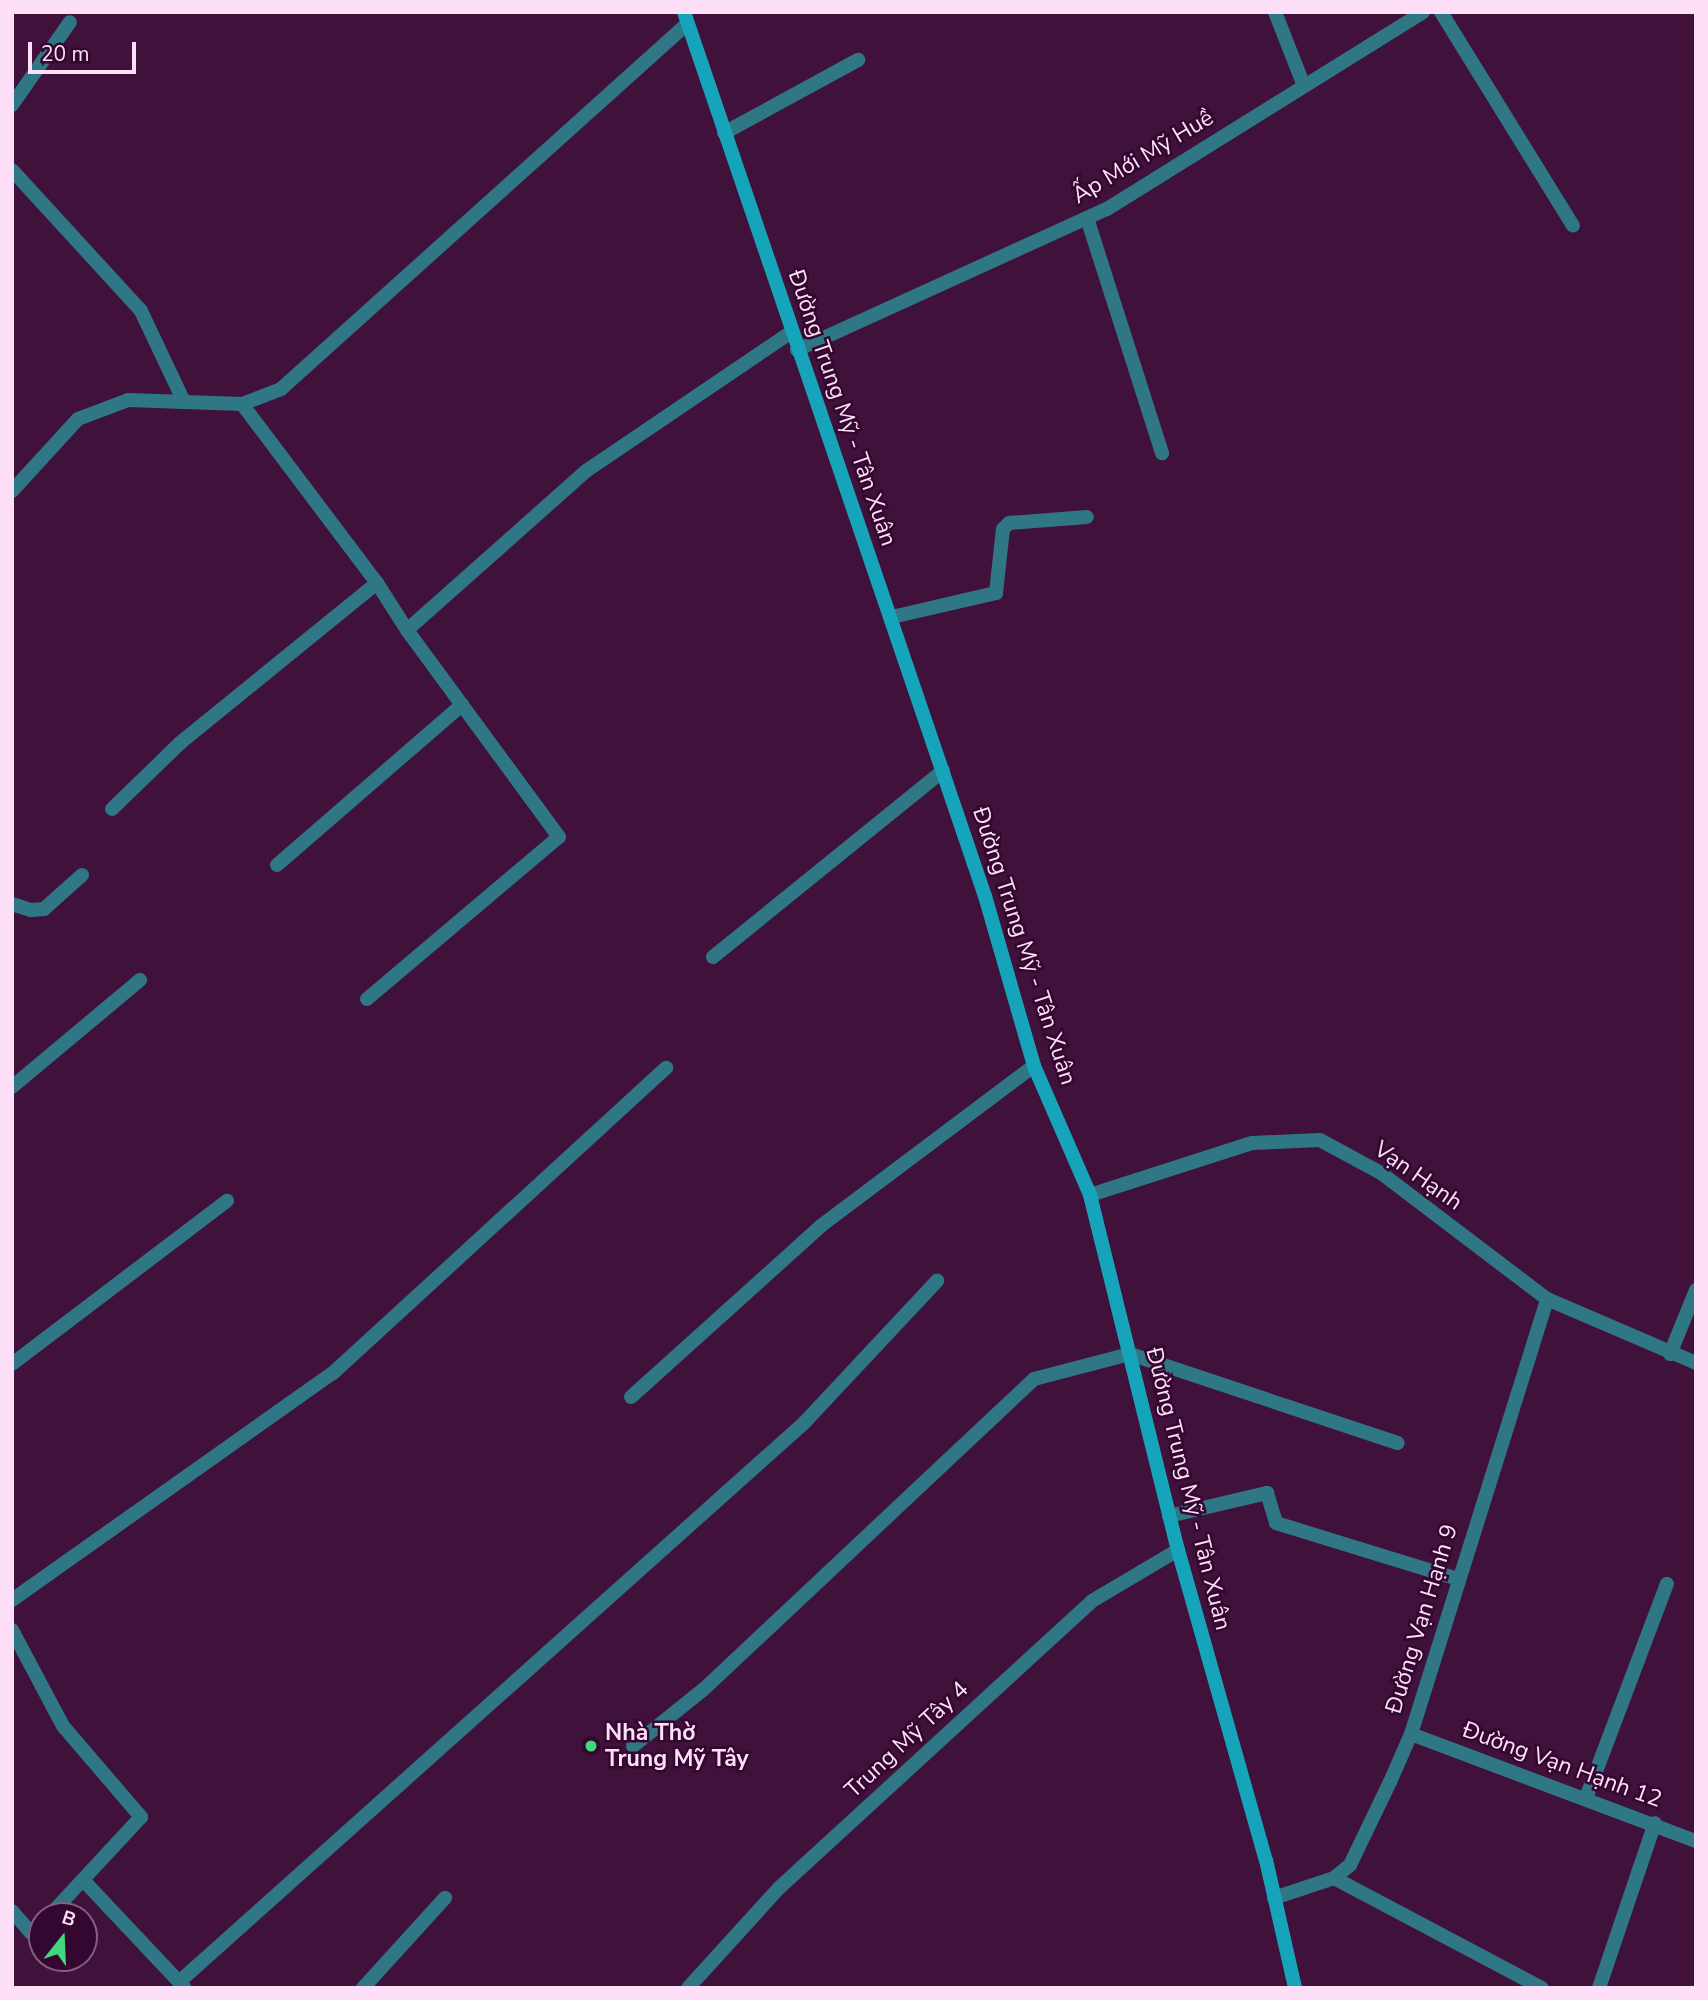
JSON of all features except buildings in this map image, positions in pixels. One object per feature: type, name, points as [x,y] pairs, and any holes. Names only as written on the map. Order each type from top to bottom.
[{"type":"street","points":[[1275,12],[1304,86]]},
{"type":"street","name":"Ấp Mới Mỹ Huề","points":[[797,351],[1087,218],[1423,12]]},
{"type":"street","points":[[1441,12],[1573,226]]},
{"type":"street","points":[[12,491],[78,419],[128,400],[242,404],[281,389],[686,18]]},
{"type":"street","name":"Đường Trung Mỹ - Tân Xuân","points":[[686,18],[797,351],[892,617],[943,771],[1034,1066],[1090,1195],[1169,1516],[1274,1898],[1295,1988]]},
{"type":"street","points":[[12,105],[70,22]]},
{"type":"street","points":[[724,133],[858,60]]},
{"type":"street","points":[[12,170],[141,311],[183,400]]},
{"type":"street","points":[[1087,218],[1162,453]]},
{"type":"street","points":[[407,630],[586,471],[791,332]]},
{"type":"street","points":[[242,404],[377,583],[407,630],[559,837],[367,999]]},
{"type":"street","points":[[892,617],[996,593],[1005,525],[1087,517]]},
{"type":"street","points":[[112,809],[180,743],[377,583]]},
{"type":"street","points":[[277,865],[462,705]]},
{"type":"street","points":[[713,957],[943,771]]},
{"type":"street","points":[[12,904],[44,909],[82,876]]},
{"type":"street","points":[[12,1087],[141,980]]},
{"type":"street","points":[[631,1397],[822,1225],[1034,1066]]},
{"type":"street","points":[[12,1601],[333,1373],[666,1068]]},
{"type":"street","name":"Vạn Hạnh","points":[[1090,1195],[1252,1143],[1320,1140],[1381,1173],[1548,1299],[1696,1363]]},
{"type":"street","points":[[12,1364],[227,1201]]},
{"type":"street","points":[[84,1881],[181,1985],[804,1423],[937,1281]]},
{"type":"street","points":[[1671,1353],[1696,1290]]},
{"type":"street","name":"Đường Vạn Hạnh 9","points":[[1334,1878],[1350,1865],[1411,1734],[1548,1299]]},
{"type":"street","points":[[633,1746],[704,1689],[1034,1379],[1130,1354],[1398,1443]]},
{"type":"street","points":[[1169,1516],[1267,1493],[1276,1523],[1458,1579]]},
{"type":"street","name":"Trung Mỹ Tây 4","points":[[688,1988],[779,1888],[1092,1601],[1178,1550]]},
{"type":"street","points":[[1586,1798],[1667,1584]]},
{"type":"street","points":[[14,1638],[63,1726],[141,1818],[62,1902]]},
{"type":"street","name":"Đường Vạn Hạnh 12","points":[[1411,1734],[1656,1823],[1696,1841]]},
{"type":"street","points":[[1599,1988],[1656,1823]]},
{"type":"street","points":[[1274,1898],[1334,1878],[1542,1988]]},
{"type":"street","points":[[363,1988],[445,1899]]},
{"type":"street","points":[[12,1911],[28,1930]]},
{"type":"place","name":"Nhà Thờ Trung Mỹ Tây","points":[[591,1746]]}]
